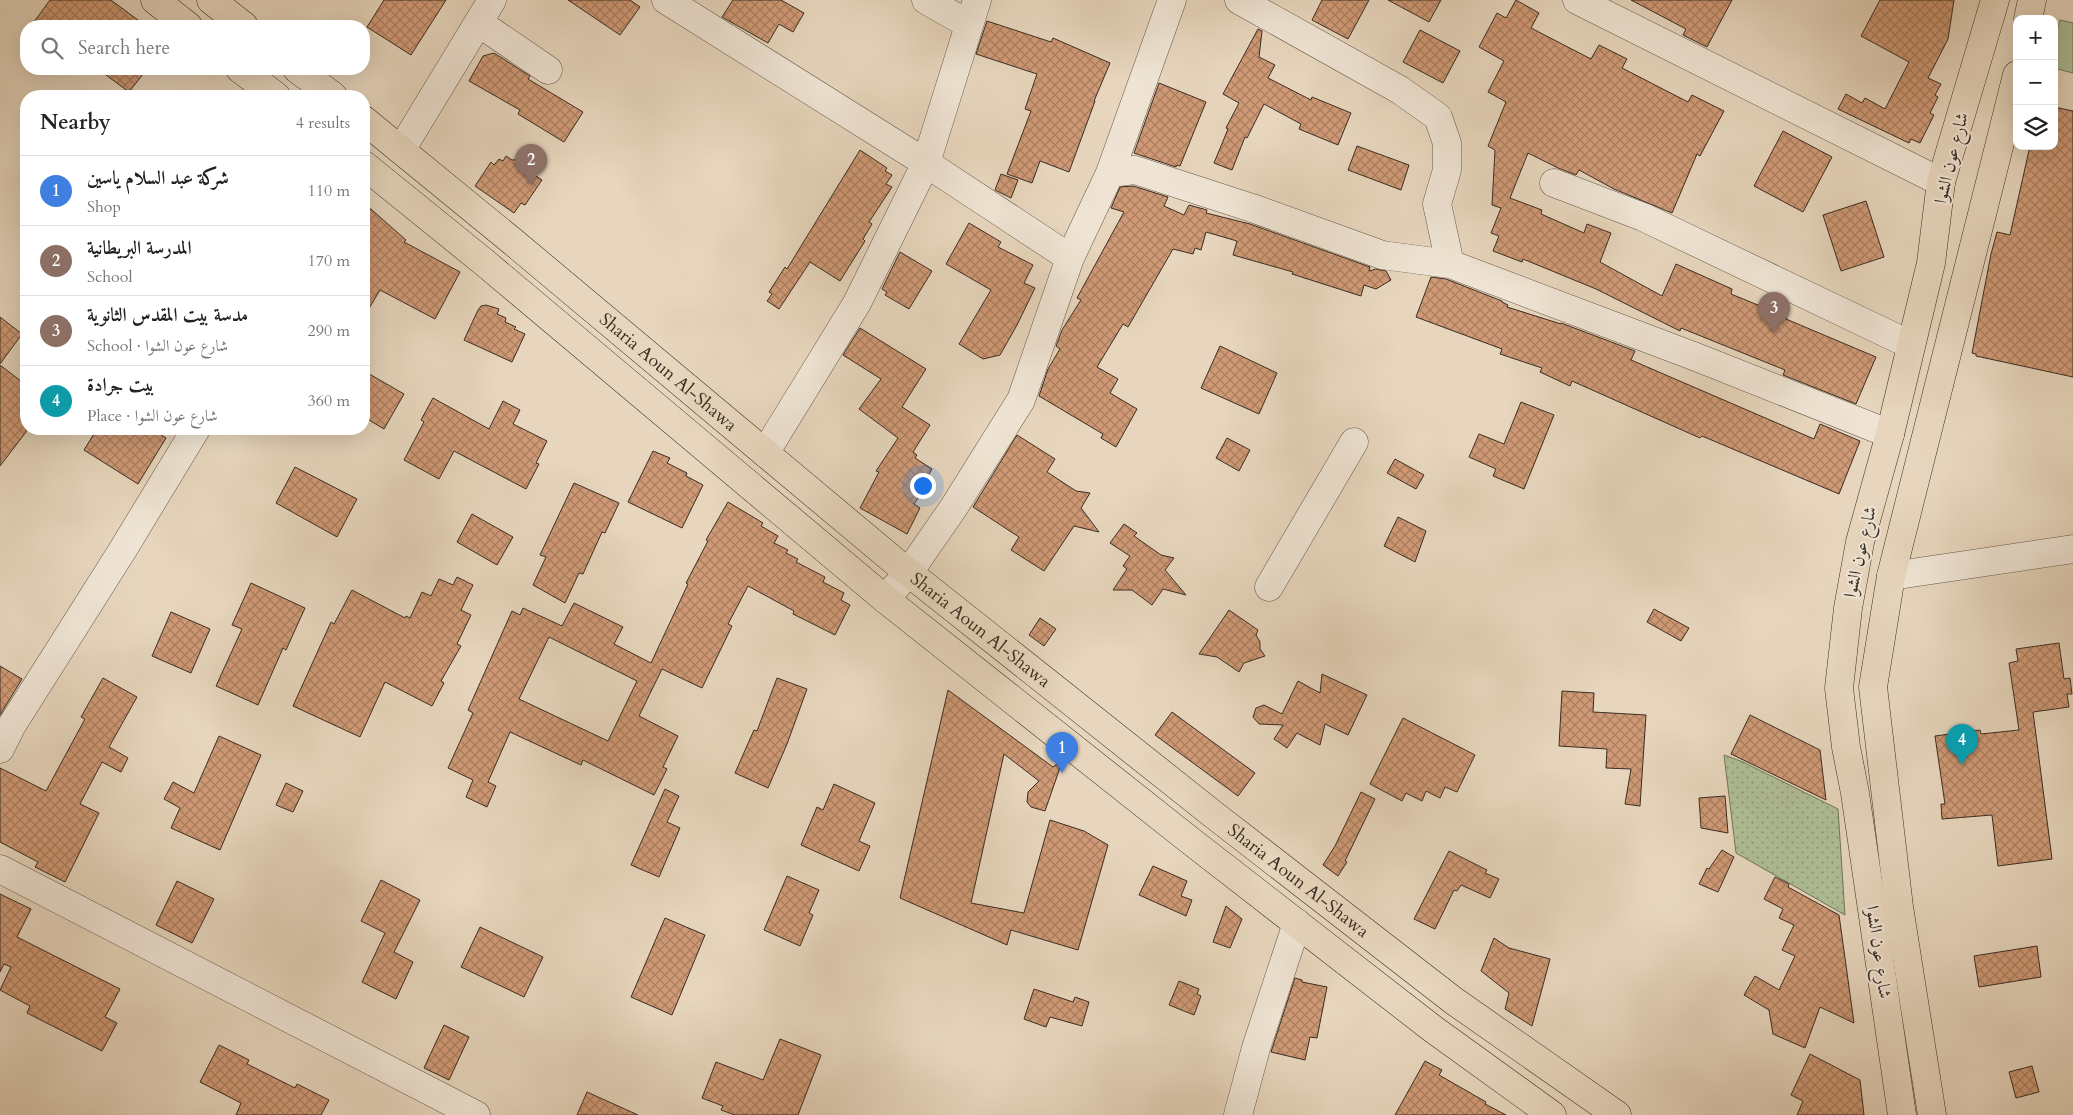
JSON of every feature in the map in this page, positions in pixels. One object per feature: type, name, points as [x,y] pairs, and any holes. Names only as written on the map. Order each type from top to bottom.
[{"type":"main road","points":[[155,0],[180,20]]},
{"type":"main road","points":[[211,0],[236,20]]},
{"type":"main road","name":"شارع عون الشوا","points":[[1902,1115],[1855,793],[1846,747],[1839,688],[1848,608],[1860,542],[1890,434],[1930,263],[1941,182],[1995,0]]},
{"type":"main road","points":[[2029,15],[2032,0]]},
{"type":"main road","points":[[248,75],[268,90]]},
{"type":"main road","points":[[306,75],[325,90]]},
{"type":"main road","name":"شارع عون الشوا","points":[[1932,1115],[1898,907],[1874,688],[1891,576],[2013,91]]},
{"type":"main road","name":"Sharia Aoun Al-Shawa","points":[[370,125],[909,572],[1206,809],[1454,1001],[1617,1115]]},
{"type":"main road","name":"Sharia Aoun Al-Shawa","points":[[370,170],[493,270],[885,599],[1297,924],[1433,1029],[1552,1115]]},
{"type":"street","points":[[666,0],[926,163],[1070,258]]},
{"type":"street","points":[[765,453],[857,303],[926,163],[972,12],[926,0]]},
{"type":"street","points":[[885,599],[909,572],[954,507],[1021,400],[1070,258],[1110,172],[1172,0]]},
{"type":"street","points":[[1240,0],[1400,90],[1438,117],[1447,143],[1447,170],[1437,204],[1450,264]]},
{"type":"street","points":[[1577,0],[1941,182]]},
{"type":"street","points":[[402,150],[485,11],[548,70]]},
{"type":"street","points":[[1110,172],[1135,170],[1252,208],[1382,255],[1450,264],[1696,357],[1890,434]]},
{"type":"street","points":[[1554,183],[1643,217],[1911,345]]},
{"type":"street","points":[[0,749],[16,717],[122,551],[192,435]]},
{"type":"street","points":[[1268,587],[1354,442]]},
{"type":"street","points":[[1891,576],[2073,549]]},
{"type":"street","points":[[0,869],[476,1115]]},
{"type":"street","points":[[1238,1115],[1256,1048],[1297,924]]},
{"type":"green space","points":[[2060,20],[2073,23],[2073,73],[2058,69],[2058,27]]},
{"type":"green space","points":[[1724,755],[1743,762],[1838,809],[1845,915],[1736,853]]},
{"type":"building","points":[[50,0],[111,0],[138,20],[35,20]]},
{"type":"building","points":[[384,0],[446,0],[411,55],[370,29],[370,22]]},
{"type":"building","points":[[568,0],[630,0],[640,7],[620,35]]},
{"type":"building","points":[[733,0],[781,0],[804,13],[793,32],[779,24],[768,43],[722,17]]},
{"type":"building","points":[[1322,0],[1369,0],[1348,39],[1312,20]]},
{"type":"building","points":[[1388,0],[1441,0],[1429,22]]},
{"type":"building","points":[[1516,0],[1539,13],[1531,28],[1591,59],[1599,45],[1627,59],[1622,68],[1688,102],[1692,95],[1724,111],[1700,156],[1697,154],[1672,213],[1614,189],[1579,170],[1576,175],[1528,153],[1510,198],[1542,210],[1541,214],[1584,233],[1587,224],[1611,233],[1600,262],[1662,296],[1676,264],[1732,289],[1731,294],[1876,357],[1856,404],[1783,375],[1785,370],[1681,328],[1680,331],[1596,289],[1523,259],[1522,262],[1493,251],[1499,236],[1491,233],[1501,208],[1492,205],[1495,150],[1488,146],[1506,102],[1488,92],[1504,61],[1479,47],[1497,13],[1506,18]]},
{"type":"building","points":[[1631,0],[1732,0],[1707,47],[1683,35],[1686,29]]},
{"type":"building","points":[[1880,0],[1954,0],[1948,39],[1928,78],[1941,84],[1935,95],[1938,97],[1930,113],[1934,115],[1920,143],[1911,139],[1909,143],[1838,109],[1846,94],[1862,103],[1865,98],[1885,109],[1909,62],[1861,36]]},
{"type":"building","points":[[987,21],[1051,42],[1053,38],[1110,63],[1094,101],[1069,172],[1040,161],[1032,183],[1007,174],[1031,111],[1025,109],[1037,74],[976,54]]},
{"type":"building","points":[[1258,29],[1262,31],[1259,57],[1275,65],[1268,78],[1311,100],[1312,97],[1351,113],[1338,145],[1299,129],[1301,124],[1264,104],[1247,138],[1245,137],[1232,170],[1214,163],[1228,129],[1226,128],[1239,103],[1223,94]]},
{"type":"building","points":[[1420,30],[1460,51],[1443,83],[1403,62]]},
{"type":"building","points":[[494,53],[530,76],[528,79],[583,112],[564,142],[518,114],[520,110],[469,81],[483,56]]},
{"type":"building","points":[[106,75],[142,75],[131,90],[126,90]]},
{"type":"building","points":[[1159,83],[1206,102],[1180,166],[1177,165],[1176,167],[1134,153]]},
{"type":"building","points":[[2058,108],[2073,111],[2073,377],[1976,356],[1976,354],[1972,353],[1997,232],[2010,235],[2029,150],[2058,150]]},
{"type":"building","points":[[1783,131],[1832,157],[1803,212],[1754,186]]},
{"type":"building","points":[[1357,146],[1409,165],[1401,190],[1348,170]]},
{"type":"building","points":[[860,150],[887,168],[885,171],[892,175],[886,184],[892,187],[869,222],[872,224],[863,239],[865,241],[840,281],[810,262],[779,309],[767,301],[772,294],[769,292],[785,267],[787,269]]},
{"type":"building","points":[[506,156],[512,160],[527,159],[531,173],[542,180],[525,205],[521,203],[514,213],[475,186],[491,162],[494,165],[499,159],[503,161]]},
{"type":"building","points":[[1001,174],[1018,180],[1011,198],[995,190]]},
{"type":"building","points":[[1133,186],[1168,197],[1164,206],[1184,215],[1189,205],[1207,210],[1206,213],[1250,224],[1370,267],[1369,271],[1376,269],[1386,271],[1391,280],[1376,289],[1364,285],[1361,296],[1292,274],[1293,272],[1233,255],[1237,241],[1206,232],[1201,250],[1195,248],[1193,254],[1173,249],[1128,327],[1123,324],[1097,367],[1118,379],[1110,393],[1137,409],[1116,447],[1101,438],[1103,434],[1039,396],[1048,369],[1060,349],[1056,346],[1062,330],[1081,300],[1077,298],[1124,212],[1111,208],[1120,187]]},
{"type":"building","points":[[1866,201],[1884,257],[1841,271],[1823,215]]},
{"type":"building","points":[[370,208],[406,240],[404,242],[460,272],[435,319],[380,290],[370,307]]},
{"type":"building","points":[[969,223],[1001,242],[998,247],[1033,265],[1024,283],[1035,288],[1017,325],[1000,355],[983,359],[959,344],[991,290],[946,264]]},
{"type":"building","points":[[900,252],[932,271],[909,309],[885,295],[887,292],[882,289]]},
{"type":"building","points":[[1431,277],[1446,279],[1502,301],[1508,305],[1507,307],[1561,323],[1635,351],[1631,360],[1814,439],[1820,424],[1860,441],[1839,494],[1702,436],[1700,438],[1572,381],[1570,386],[1540,372],[1542,368],[1500,354],[1502,349],[1416,317]]},
{"type":"building","points":[[486,305],[499,309],[497,314],[506,318],[505,322],[525,334],[512,362],[464,340],[478,310],[481,306]]},
{"type":"building","points":[[0,317],[20,332],[20,337],[0,364]]},
{"type":"building","points":[[860,328],[926,369],[902,407],[930,425],[913,452],[917,455],[915,458],[932,469],[924,483],[927,485],[914,504],[920,508],[907,534],[860,508],[879,472],[876,471],[898,438],[859,409],[881,379],[843,355]]},
{"type":"building","points":[[1220,346],[1277,373],[1259,414],[1201,388]]},
{"type":"building","points":[[0,365],[20,380],[20,435],[24,435],[0,466]]},
{"type":"building","points":[[370,374],[404,394],[384,429],[370,421]]},
{"type":"building","points":[[433,398],[489,429],[503,401],[520,410],[513,424],[547,441],[536,463],[539,464],[526,489],[454,451],[439,479],[404,460],[424,422],[421,420]]},
{"type":"building","points":[[1521,402],[1554,415],[1524,489],[1493,476],[1496,469],[1469,457],[1479,434],[1504,444]]},
{"type":"building","points":[[93,435],[161,435],[166,438],[138,484],[84,450]]},
{"type":"building","points":[[1017,435],[1055,459],[1047,472],[1076,491],[1090,493],[1081,508],[1099,532],[1074,526],[1044,571],[1011,550],[1019,537],[973,507]]},
{"type":"building","points":[[1227,438],[1250,450],[1239,471],[1216,458]]},
{"type":"building","points":[[653,451],[670,458],[667,463],[687,473],[686,476],[703,485],[682,528],[628,502]]},
{"type":"building","points":[[1395,459],[1424,475],[1416,489],[1387,473]]},
{"type":"building","points":[[295,467],[357,499],[337,537],[276,503]]},
{"type":"building","points":[[574,483],[619,503],[605,533],[602,532],[583,574],[579,573],[565,603],[533,585],[546,557],[540,555]]},
{"type":"building","points":[[728,502],[763,523],[761,526],[778,536],[774,543],[788,550],[786,553],[798,559],[796,562],[825,577],[823,582],[844,593],[841,600],[850,605],[835,635],[793,614],[794,611],[748,586],[728,624],[732,626],[702,688],[662,669],[639,716],[678,736],[663,767],[667,769],[654,795],[583,760],[581,765],[510,732],[488,782],[496,786],[487,807],[466,797],[473,780],[448,768],[473,713],[468,710],[512,611],[520,615],[523,608],[562,626],[574,603],[623,627],[614,644],[651,663],[688,584],[686,583],[708,541],[706,540]],"holes":[[[549,637],[637,681],[608,741],[519,699]]]},
{"type":"building","points":[[472,514],[513,537],[497,565],[457,542]]},
{"type":"building","points":[[1398,517],[1426,531],[1415,562],[1384,546]]},
{"type":"building","points":[[1124,524],[1137,533],[1134,536],[1161,555],[1174,558],[1165,570],[1186,595],[1163,589],[1152,605],[1132,590],[1113,590],[1127,569],[1123,566],[1130,556],[1110,543]]},
{"type":"building","points":[[457,577],[473,585],[461,610],[471,615],[457,644],[461,646],[441,681],[444,683],[432,706],[385,682],[360,737],[293,706],[331,622],[334,624],[352,590],[405,618],[406,616],[410,618],[422,592],[431,596],[439,579],[453,585]]},
{"type":"building","points":[[251,583],[305,608],[286,650],[283,648],[258,705],[216,686],[242,629],[232,625]]},
{"type":"building","points":[[1654,609],[1689,628],[1681,641],[1647,622]]},
{"type":"building","points":[[1229,610],[1258,630],[1256,635],[1260,642],[1260,649],[1265,656],[1244,663],[1239,672],[1217,657],[1199,654]]},
{"type":"building","points":[[171,612],[210,629],[191,673],[152,656]]},
{"type":"building","points":[[1040,618],[1056,629],[1044,646],[1029,635]]},
{"type":"building","points":[[2059,643],[2064,679],[2070,678],[2072,694],[2067,694],[2069,707],[2033,712],[2052,859],[1998,866],[1992,815],[1942,819],[1941,804],[1945,804],[1935,736],[1980,730],[1981,734],[2019,730],[2009,663],[2018,661],[2016,649]]},
{"type":"building","points":[[0,666],[22,679],[0,715]]},
{"type":"building","points":[[1322,674],[1367,695],[1348,735],[1325,724],[1320,745],[1297,733],[1287,748],[1274,739],[1283,725],[1259,724],[1253,717],[1256,708],[1264,705],[1282,714],[1298,681],[1320,693]]},
{"type":"building","points":[[103,678],[137,697],[109,747],[128,758],[121,772],[102,762],[80,804],[99,813],[65,882],[35,867],[38,862],[0,842],[0,768],[46,791],[85,719],[81,717]]},
{"type":"building","points":[[777,678],[807,689],[787,744],[768,788],[735,773],[754,730],[757,731]]},
{"type":"building","points":[[948,690],[1053,767],[1063,759],[1045,811],[1031,807],[1027,802],[1028,792],[1039,781],[1004,754],[971,903],[1024,913],[1050,820],[1084,831],[1108,845],[1078,950],[1011,930],[1007,945],[900,898]]},
{"type":"building","points":[[1562,691],[1594,693],[1593,712],[1646,715],[1640,806],[1625,804],[1631,769],[1606,768],[1607,749],[1559,746]]},
{"type":"building","points":[[1172,712],[1255,773],[1238,796],[1155,735]]},
{"type":"building","points":[[1750,715],[1820,750],[1826,800],[1731,754]]},
{"type":"building","points":[[1403,718],[1475,755],[1457,792],[1445,787],[1440,798],[1426,791],[1422,801],[1406,793],[1402,801],[1370,784]]},
{"type":"building","points":[[219,736],[261,755],[220,850],[171,828],[180,808],[164,799],[173,782],[194,793]]},
{"type":"building","points":[[286,783],[303,791],[293,812],[276,805]]},
{"type":"building","points":[[834,784],[875,803],[859,841],[870,846],[859,871],[801,845],[817,807],[823,810]]},
{"type":"building","points":[[665,789],[679,796],[667,822],[680,828],[659,877],[631,865]]},
{"type":"building","points":[[1361,792],[1375,799],[1345,861],[1347,862],[1338,876],[1323,865],[1335,846]]},
{"type":"building","points":[[1725,796],[1728,833],[1701,828],[1699,798]]},
{"type":"building","points":[[1722,850],[1734,857],[1718,892],[1699,884],[1707,868],[1709,869]]},
{"type":"building","points":[[1449,851],[1487,870],[1485,873],[1499,879],[1490,898],[1461,885],[1457,891],[1454,890],[1435,929],[1414,919]]},
{"type":"building","points":[[1153,866],[1187,881],[1181,896],[1192,900],[1186,916],[1139,895]]},
{"type":"building","points":[[787,876],[819,890],[809,913],[813,915],[800,946],[764,930]]},
{"type":"building","points":[[1775,877],[1789,884],[1788,887],[1839,915],[1854,1023],[1820,1007],[1805,1048],[1773,1034],[1769,1010],[1744,995],[1755,976],[1779,990],[1795,956],[1782,950],[1794,925],[1779,918],[1783,909],[1764,899]]},
{"type":"building","points":[[381,880],[420,900],[394,952],[413,962],[396,999],[362,982],[385,933],[361,921]]},
{"type":"building","points":[[177,881],[214,899],[192,943],[156,925]]},
{"type":"building","points":[[0,894],[31,909],[17,937],[120,989],[105,1017],[117,1023],[102,1051],[27,1013],[30,1006],[0,990],[11,967],[4,964],[0,972]]},
{"type":"building","points":[[1226,906],[1242,919],[1230,948],[1213,942]]},
{"type":"building","points":[[665,918],[705,935],[672,1015],[631,997]]},
{"type":"building","points":[[480,927],[543,957],[524,997],[461,967]]},
{"type":"building","points":[[1494,938],[1509,948],[1550,959],[1532,1026],[1505,1009],[1509,993],[1481,971]]},
{"type":"building","points":[[2037,946],[2041,977],[1979,987],[1974,956]]},
{"type":"building","points":[[1295,978],[1302,980],[1302,982],[1327,987],[1317,1038],[1310,1037],[1305,1060],[1271,1052]]},
{"type":"building","points":[[1179,981],[1199,989],[1197,994],[1201,996],[1194,1015],[1169,1005]]},
{"type":"building","points":[[1034,989],[1073,1002],[1075,997],[1089,1002],[1082,1026],[1050,1017],[1046,1027],[1024,1019]]},
{"type":"building","points":[[444,1025],[469,1037],[449,1080],[424,1068]]},
{"type":"building","points":[[780,1039],[821,1055],[798,1115],[735,1115],[721,1110],[723,1106],[702,1098],[716,1062],[763,1080]]},
{"type":"building","points":[[219,1045],[249,1060],[247,1064],[295,1088],[297,1084],[329,1100],[321,1115],[236,1115],[241,1103],[200,1082]]},
{"type":"building","points":[[1810,1054],[1860,1080],[1864,1115],[1797,1115],[1803,1101],[1791,1095]]},
{"type":"building","points":[[1425,1061],[1442,1070],[1439,1075],[1506,1115],[1395,1115]]},
{"type":"building","points":[[2032,1066],[2039,1092],[2016,1098],[2009,1072]]},
{"type":"building","points":[[587,1092],[638,1115],[577,1115]]},
{"type":"place","name":"المدرسة البريطانية","points":[[531,185]]},
{"type":"place","name":"مدسة بيت المقدس الثانوية","points":[[1774,333]]},
{"type":"place","name":"بيت جرادة","points":[[1962,765]]},
{"type":"place","name":"شركة عبد السلام ياسين","points":[[1062,773]]}]
